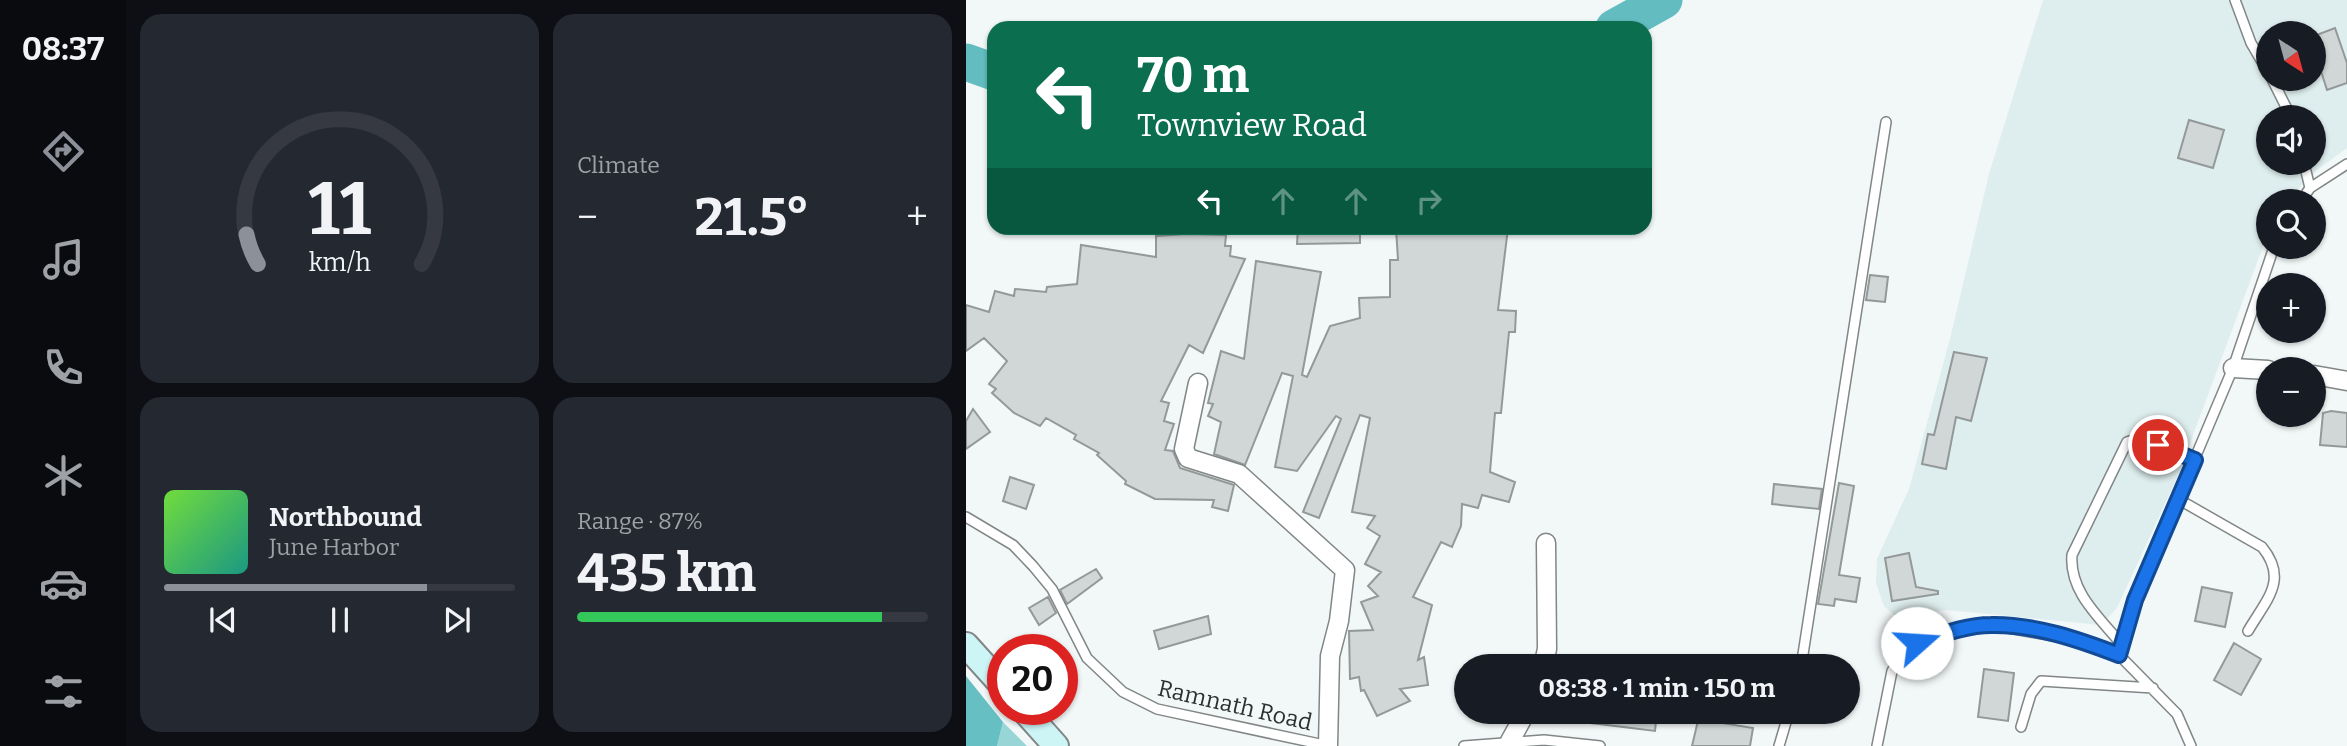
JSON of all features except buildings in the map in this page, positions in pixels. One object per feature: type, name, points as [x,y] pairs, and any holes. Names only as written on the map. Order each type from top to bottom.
[{"type":"street","points":[[2233,368],[2256,369]]},
{"type":"street","points":[[2326,377],[2347,381]]},
{"type":"street","points":[[1198,383],[1184,449],[1188,458],[1239,474],[1345,570],[1339,621],[1330,656],[1328,746]]},
{"type":"street","points":[[1545,654],[1546,543]]},
{"type":"street","points":[[966,645],[987,668]]},
{"type":"street","points":[[1510,741],[1519,724]]},
{"type":"street","points":[[1037,725],[1056,746]]},
{"type":"lane","points":[[2235,0],[2256,52]]},
{"type":"lane","points":[[1803,654],[1886,122]]},
{"type":"lane","points":[[2307,175],[2310,188],[2347,164]]},
{"type":"lane","points":[[2121,650],[2135,600],[2233,368],[2270,259]]},
{"type":"lane","points":[[2191,746],[2177,714],[2121,650],[2077,588],[2072,575],[2072,555],[2127,442],[2139,438],[2195,460]]},
{"type":"lane","points":[[2178,499],[2262,547],[2272,559],[2277,572],[2273,587],[2248,631]]},
{"type":"lane","name":"Ramnath Road","points":[[966,516],[1013,545],[1033,566],[1052,589],[1087,658],[1123,692],[1157,709],[1328,746]]},
{"type":"lane","points":[[1877,746],[1892,671],[1917,643],[1953,631],[1992,625],[2059,635],[2121,650]]},
{"type":"lane","points":[[2021,727],[2031,694],[2041,681],[2153,688]]},
{"type":"lane","points":[[1779,746],[1785,724]]},
{"type":"lane","points":[[1464,746],[1510,741],[1600,746]]},
{"type":"shaded area","points":[[2043,0],[2347,0],[2347,148],[2326,163],[2326,105],[2256,105],[2256,175],[2312,175],[2298,189],[2256,189],[2256,259],[2258,259],[2179,473],[2117,608],[2101,625],[1948,610],[1895,616],[1884,606],[1876,583],[1877,559],[1909,489],[1951,335],[1989,174]]},
{"type":"shaded area","points":[[966,676],[987,702],[987,725],[1002,725],[997,746],[966,746]]},
{"type":"shaded area","points":[[1002,725],[1006,725],[1027,746],[997,746]]},
{"type":"waterway","points":[[1626,21],[1664,0]]},
{"type":"waterway","points":[[966,62],[987,70]]},
{"type":"route","points":[[1917,643],[1953,631],[1992,625],[2059,635],[2119,655],[2135,600],[2195,460],[2158,445]]}]
